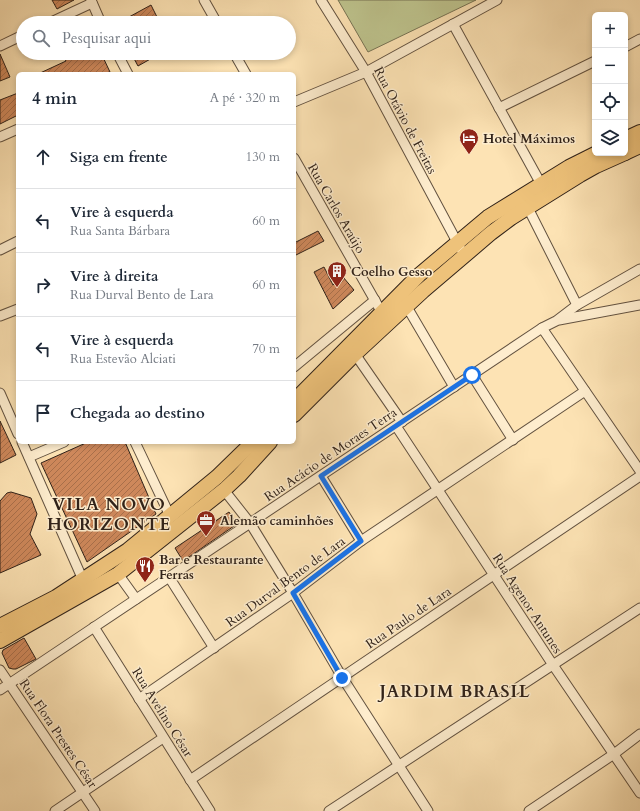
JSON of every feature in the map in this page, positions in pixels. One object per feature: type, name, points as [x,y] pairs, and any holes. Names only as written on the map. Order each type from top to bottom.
[{"type":"main road","points":[[628,138],[640,132]]},
{"type":"main road","points":[[628,152],[640,146]]},
{"type":"main road","points":[[296,398],[419,275],[456,243],[488,217],[569,167],[592,156]]},
{"type":"main road","points":[[296,413],[355,354],[464,255],[511,218],[591,169],[619,156]]},
{"type":"main road","points":[[0,626],[38,607],[83,580],[128,550],[217,477],[251,444]]},
{"type":"main road","points":[[0,641],[118,574],[224,490],[268,444]]},
{"type":"street","points":[[204,0],[213,16]]},
{"type":"street","name":"Rua Otávio de Freitas","points":[[322,0],[366,72],[456,243],[464,255]]},
{"type":"street","points":[[296,101],[366,72],[497,0]]},
{"type":"street","points":[[63,16],[92,1],[98,16]]},
{"type":"street","points":[[453,24],[541,184]]},
{"type":"street","points":[[0,46],[16,38]]},
{"type":"street","points":[[628,45],[640,39]]},
{"type":"street","points":[[121,60],[127,72]]},
{"type":"street","points":[[238,60],[245,72]]},
{"type":"street","points":[[499,108],[592,62]]},
{"type":"street","points":[[0,137],[16,130]]},
{"type":"street","name":"Rua Carlos Araújo","points":[[296,162],[382,312]]},
{"type":"street","points":[[528,208],[577,305]]},
{"type":"street","points":[[0,250],[16,242]]},
{"type":"street","name":"Rua Acácio de Moraes Terra","points":[[0,690],[542,328],[556,321],[577,305],[640,269]]},
{"type":"street","points":[[296,365],[375,300]]},
{"type":"street","name":"Rua Acácio de Moraes Terra","points":[[556,321],[640,305]]},
{"type":"street","points":[[407,307],[454,387]]},
{"type":"street","points":[[0,316],[16,310]]},
{"type":"street","points":[[542,328],[640,471]]},
{"type":"street","name":"Rua Agenor Antunes","points":[[355,354],[494,575],[640,793]]},
{"type":"street","points":[[472,375],[512,440]]},
{"type":"street","name":"Rua Durval Bento de Lara","points":[[139,699],[293,593],[361,541],[585,392]]},
{"type":"street","points":[[0,393],[16,429]]},
{"type":"street","points":[[23,444],[83,580]]},
{"type":"street","points":[[29,458],[60,444]]},
{"type":"street","points":[[136,444],[170,516]]},
{"type":"street","points":[[321,476],[361,541]]},
{"type":"street","name":"Rua Paulo de Lara","points":[[190,780],[640,476]]},
{"type":"street","points":[[224,490],[250,523],[293,593],[342,678],[428,811]]},
{"type":"street","points":[[118,574],[136,599]]},
{"type":"street","points":[[169,577],[214,648]]},
{"type":"street","points":[[329,811],[640,608]]},
{"type":"street","name":"Rua Avelino César","points":[[94,627],[210,811]]},
{"type":"street","name":"Rua Flora Prestes César","points":[[0,670],[95,811]]},
{"type":"street","points":[[529,811],[614,754],[640,734]]},
{"type":"street","points":[[55,811],[163,738]]},
{"type":"green space","points":[[338,0],[476,0],[368,52]]},
{"type":"building","points":[[52,0],[74,0],[57,9]]},
{"type":"building","points":[[151,5],[156,16],[131,16]]},
{"type":"building","points":[[0,54],[10,77],[0,81]]},
{"type":"building","points":[[104,60],[110,72],[42,72],[66,61]]},
{"type":"building","points":[[135,60],[149,60],[138,66]]},
{"type":"building","points":[[16,94],[16,116],[0,124],[0,100]]},
{"type":"building","points":[[318,231],[324,241],[296,255],[296,242]]},
{"type":"building","name":"Coelho Gesso","points":[[324,267],[333,285],[343,277],[354,290],[333,309],[314,272]]},
{"type":"building","points":[[0,421],[16,455],[0,463]]},
{"type":"building","points":[[84,444],[126,444],[156,514],[87,562],[41,463]]},
{"type":"building","points":[[11,492],[31,498],[37,514],[30,534],[41,555],[0,573],[0,501],[7,493]]},
{"type":"building","name":"Alemão caminhões","points":[[229,512],[237,524],[183,561],[175,548]]},
{"type":"building","points":[[24,638],[36,659],[16,669],[9,668],[2,653],[3,650]]},
{"type":"place","name":"Hotel Máximos","points":[[469,155]]},
{"type":"place","name":"Coelho Gesso","points":[[337,288]]},
{"type":"place","name":"Alemão caminhões","points":[[206,537]]},
{"type":"place","name":"Bar e Restaurante Ferras","points":[[145,583]]},
{"type":"district","name":"VILA NOVO HORIZONTE","points":[[109,514]]},
{"type":"district","name":"JARDIM BRASIL","points":[[455,691]]},
{"type":"route","points":[[342,678],[293,593],[361,541],[321,476],[472,375]]}]
